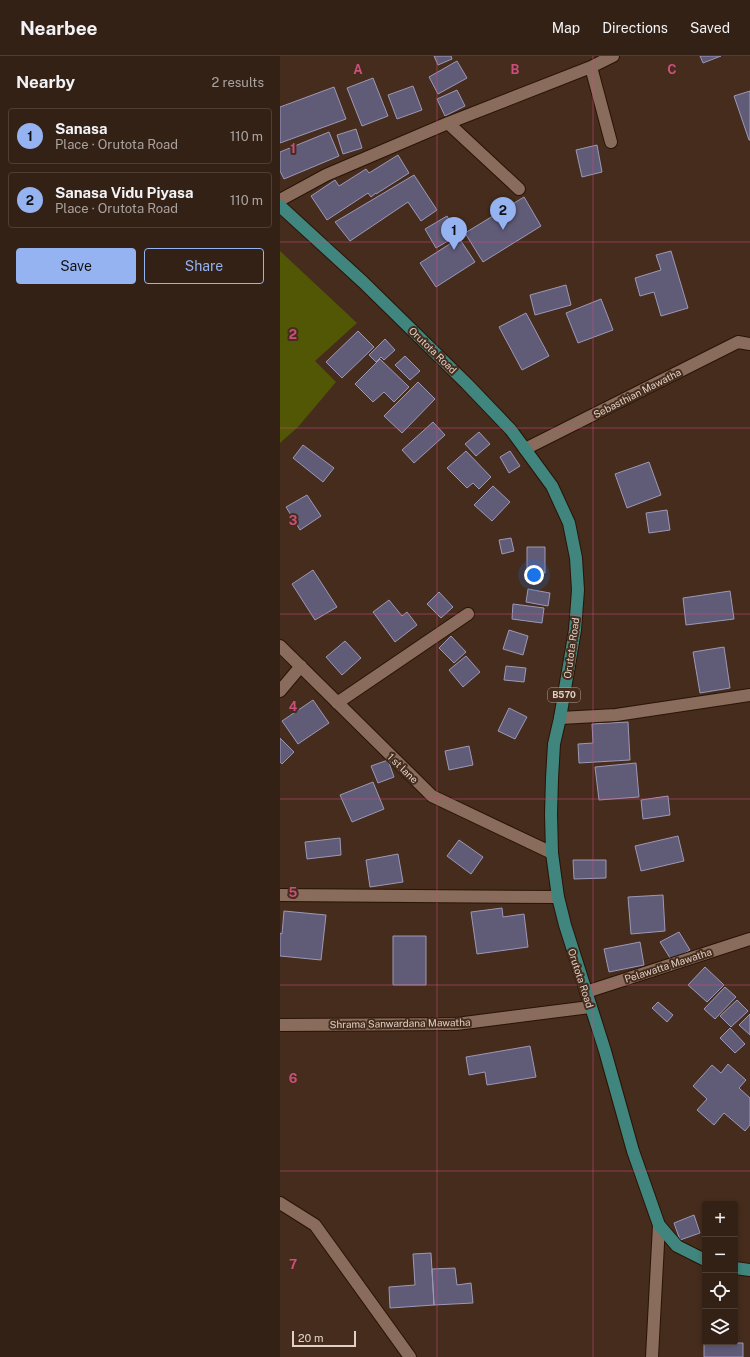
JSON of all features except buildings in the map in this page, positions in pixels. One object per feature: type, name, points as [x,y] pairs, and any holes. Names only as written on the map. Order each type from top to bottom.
[{"type":"main road","name":"Orutota Road","points":[[280,206],[363,282],[467,384],[511,430],[552,486],[569,523],[576,558],[578,590],[576,630],[554,744],[551,814],[552,853],[558,897],[564,925],[613,1078],[633,1151],[659,1225],[677,1246],[702,1258]]},
{"type":"main road","points":[[738,1268],[750,1270]]},
{"type":"street","points":[[280,200],[326,175],[448,123],[591,67],[613,56]]},
{"type":"street","points":[[591,67],[611,142]]},
{"type":"street","points":[[448,123],[458,130],[519,189]]},
{"type":"street","name":"Sebasthian Mawatha","points":[[525,449],[738,342],[750,344]]},
{"type":"street","points":[[337,703],[468,614]]},
{"type":"street","name":"1 st lane","points":[[280,646],[432,796],[552,853]]},
{"type":"street","points":[[280,691],[301,666]]},
{"type":"street","points":[[560,718],[616,715],[750,695]]},
{"type":"street","points":[[280,895],[558,897]]},
{"type":"street","name":"Pelawatta Mawatha","points":[[586,992],[750,939]]},
{"type":"street","name":"Shrama Sanwardana Mawatha","points":[[280,1025],[456,1024],[590,1006]]},
{"type":"street","points":[[280,1203],[315,1225],[410,1357]]},
{"type":"street","points":[[652,1357],[659,1225]]},
{"type":"green space","points":[[280,251],[357,323],[315,361],[336,382],[298,427],[280,443]]},
{"type":"place","name":"Sanasa Vidu Piyasa","points":[[503,230]]},
{"type":"place","name":"Sanasa","points":[[454,250]]}]
